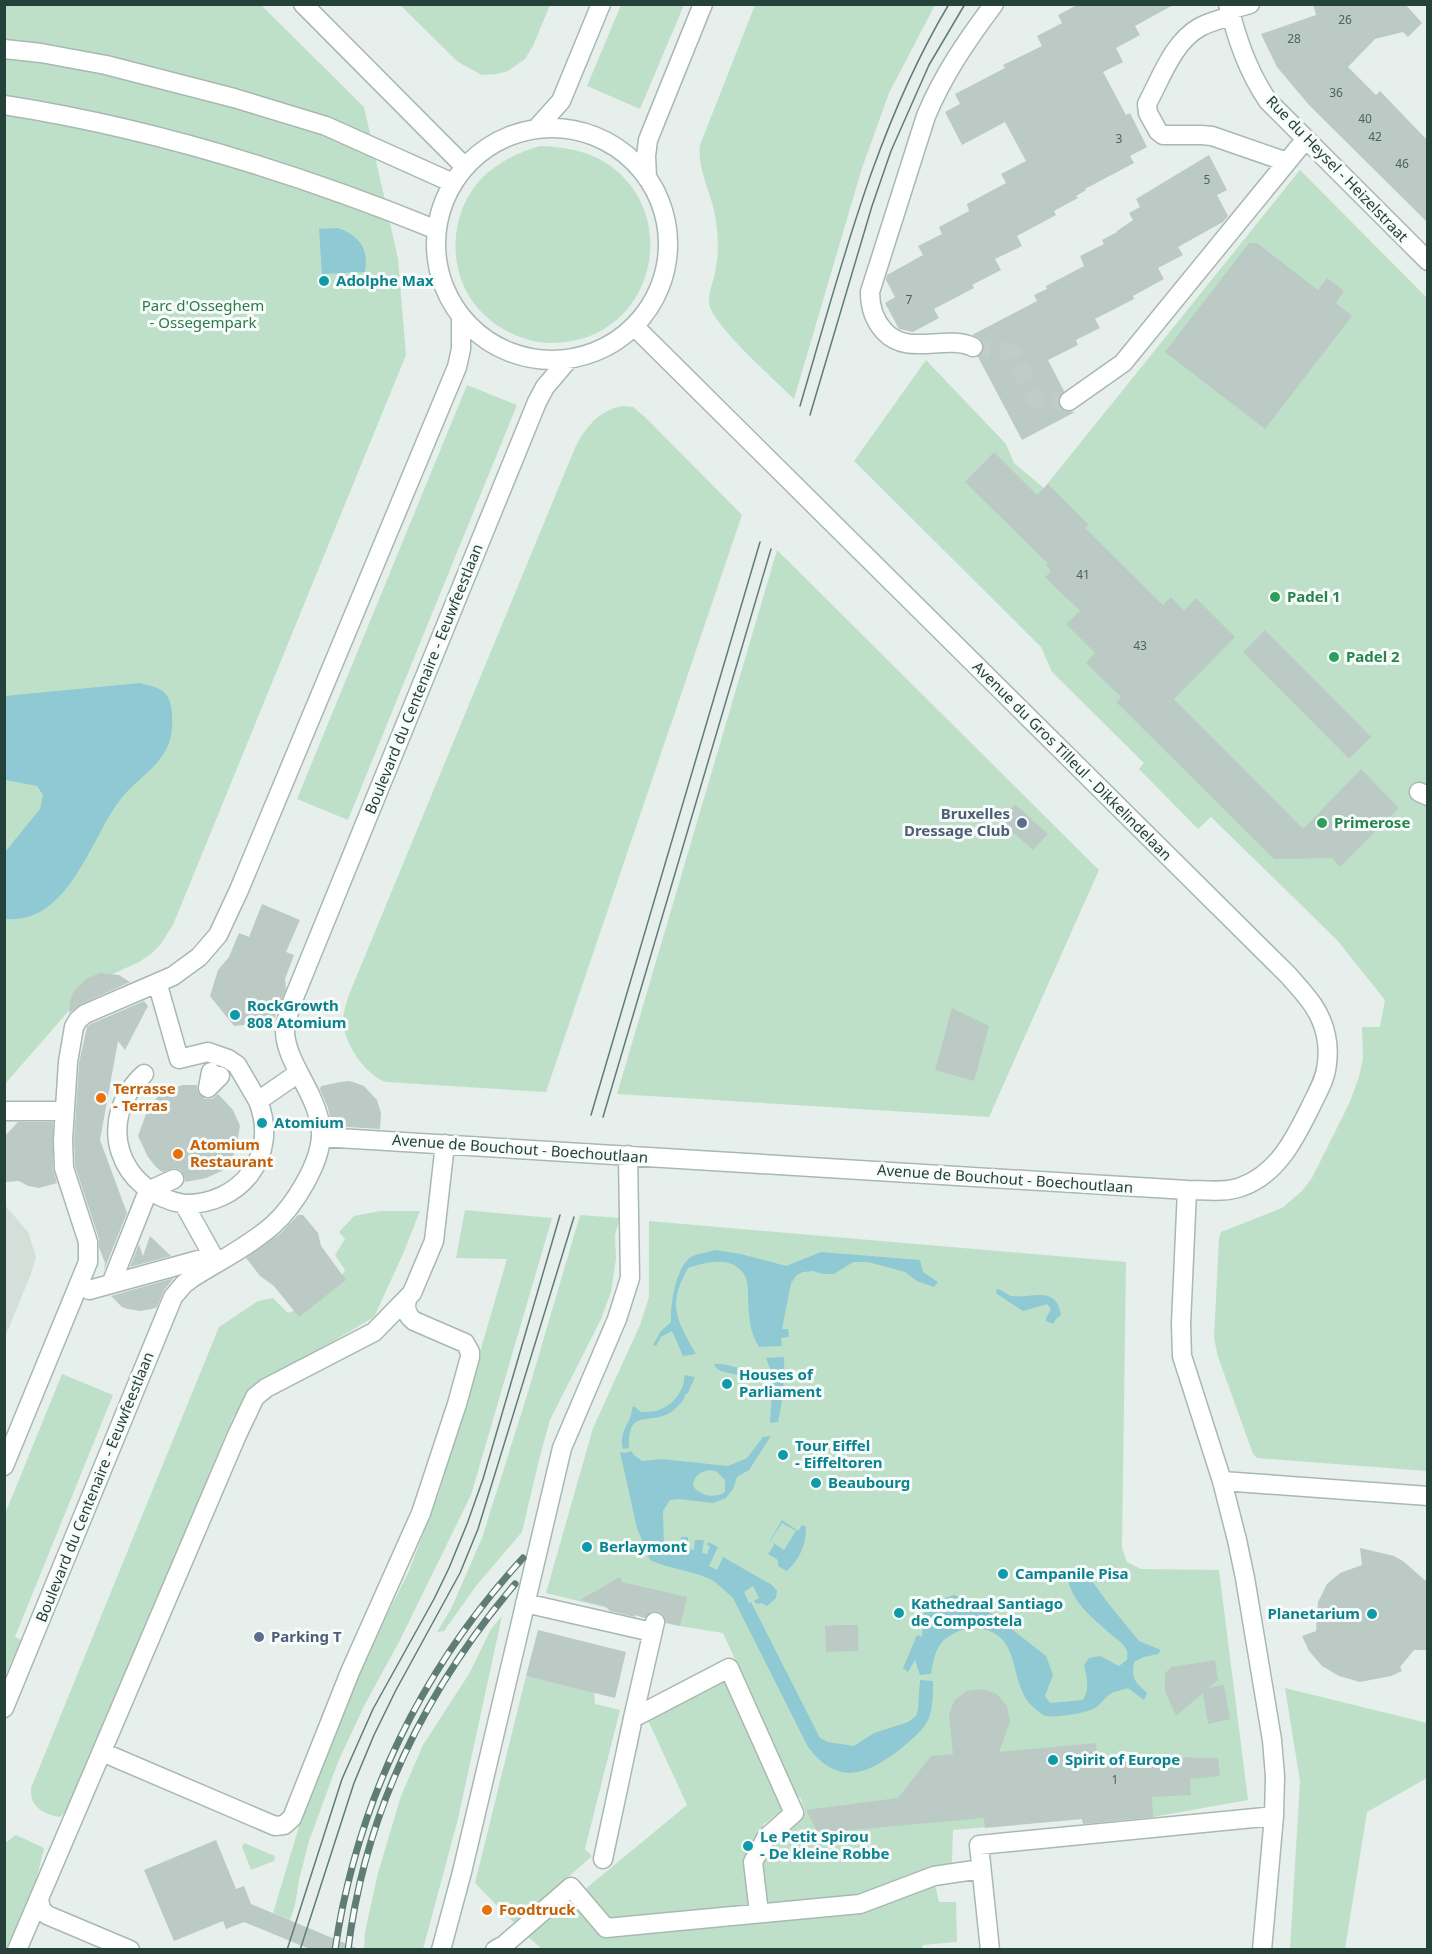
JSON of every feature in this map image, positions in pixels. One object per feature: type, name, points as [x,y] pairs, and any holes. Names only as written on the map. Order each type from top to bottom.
[{"type":"street","points":[[303,4],[465,167]]},
{"type":"street","points":[[536,129],[561,101],[601,4]]},
{"type":"street","points":[[647,177],[648,140],[703,4]]},
{"type":"street","points":[[973,347],[953,342],[904,344],[896,341],[881,328],[876,320],[870,302],[870,292],[926,116],[956,56],[994,4]]},
{"type":"street","points":[[1250,4],[1229,10],[1185,39],[1178,47],[1147,104],[1147,110],[1158,131],[1163,135],[1212,136],[1287,162]]},
{"type":"street","name":"Rue du Heysel - Heizelstraat","points":[[1229,10],[1242,52],[1261,90],[1278,112],[1428,261]]},
{"type":"street","points":[[4,48],[41,52],[106,65],[234,98],[326,126],[453,183]]},
{"type":"street","points":[[4,105],[81,118],[211,151],[337,190],[437,230]]},
{"type":"street","points":[[557,128],[578,131],[598,138],[625,154],[647,177],[658,195],[668,234],[665,274],[658,294],[648,311],[635,327],[604,349],[568,360],[537,360],[508,352],[482,337],[461,316],[450,299],[441,280],[436,253],[437,230],[443,205],[453,183],[465,167],[497,142],[516,133],[536,129],[557,128]]},
{"type":"street","points":[[1069,401],[1123,363],[1305,140]]},
{"type":"street","points":[[4,1466],[83,1288],[88,1262],[88,1242],[64,1168],[63,1140],[68,1062],[74,1027],[78,1020],[95,1009],[173,976],[193,962],[218,935],[277,802],[457,367],[461,349],[461,316]]},
{"type":"street","name":"Avenue du Gros Tilleul - Dikkelindelaan","points":[[635,327],[1271,958],[1316,1008],[1326,1036],[1327,1065],[1322,1083],[1293,1142],[1282,1158],[1268,1171],[1242,1187],[1228,1190],[1187,1190]]},
{"type":"street","name":"Boulevard du Centenaire - Eeuwfeestlaan","points":[[4,1708],[168,1306],[179,1290],[192,1278],[274,1224],[304,1185],[321,1137],[319,1117],[313,1100],[288,1049],[285,1030],[291,1005],[537,402],[545,387],[568,360]]},
{"type":"street","points":[[144,1074],[126,1096],[119,1115],[117,1134],[120,1153],[129,1170],[148,1191],[165,1200],[184,1204],[203,1204],[221,1198],[237,1188],[250,1174],[259,1157],[264,1139],[263,1119],[258,1101],[237,1065],[219,1066],[208,1052],[179,1059],[159,989]]},
{"type":"street","points":[[258,1101],[294,1076]]},
{"type":"street","points":[[4,1111],[65,1110]]},
{"type":"street","name":"Avenue de Bouchout - Boechoutlaan","points":[[321,1137],[1187,1190]]},
{"type":"street","points":[[102,1752],[275,1826],[284,1825],[292,1818],[350,1672],[421,1513],[470,1357],[465,1343],[414,1322],[409,1318],[405,1308],[434,1241],[444,1144]]},
{"type":"street","points":[[441,1950],[462,1872],[564,1442],[627,1292],[630,1278],[628,1155]]},
{"type":"street","points":[[111,1284],[148,1191],[174,1179]]},
{"type":"street","points":[[1187,1190],[1180,1324],[1182,1356],[1222,1481],[1245,1578],[1266,1702],[1275,1776],[1275,1816],[1262,1950]]},
{"type":"street","points":[[83,1288],[111,1284],[213,1256],[184,1204]]},
{"type":"street","points":[[17,1950],[255,1397],[266,1388],[374,1332],[408,1297]]},
{"type":"street","points":[[1222,1481],[1428,1496]]},
{"type":"street","points":[[525,1603],[654,1626],[603,1859]]},
{"type":"street","name":"Boulevard du Centenaire - Eeuwfeestlaan","points":[[4,1686],[21,1668]]},
{"type":"street","points":[[633,1718],[729,1668],[794,1813],[766,1838],[753,1862],[759,1913]]},
{"type":"street","points":[[990,1950],[979,1845],[1275,1816]]},
{"type":"street","points":[[495,1950],[504,1945],[571,1887],[606,1928],[860,1904],[934,1876],[981,1869]]},
{"type":"street","points":[[39,1899],[41,1909],[47,1915],[130,1950]]},
{"type":"shaded area","points":[[5,1205],[28,1232],[36,1257],[5,1337]]},
{"type":"green space","name":"Parc d'Osseghem - Ossegempark","points":[[4,5],[261,5],[364,107],[398,259],[406,355],[173,925],[151,954],[93,983],[5,1084]]},
{"type":"green space","points":[[400,5],[550,5],[525,59],[508,71],[482,75],[458,62]]},
{"type":"green space","points":[[621,5],[684,5],[640,109],[587,86]]},
{"type":"green space","points":[[755,5],[935,5],[889,93],[862,168],[794,399],[732,338],[712,312],[709,303],[717,262],[718,238],[714,211],[701,165],[700,145]]},
{"type":"green space","points":[[540,146],[574,150],[606,163],[629,183],[644,208],[650,236],[649,264],[640,290],[624,313],[601,331],[566,342],[547,343],[514,335],[482,313],[465,289],[455,246],[456,231],[465,203],[481,179],[501,163]]},
{"type":"green space","name":"Primerose","points":[[1300,170],[1427,298],[1427,1471],[1257,1458],[1253,1454],[1218,1357],[1214,1338],[1221,1232],[1282,1208],[1302,1191],[1312,1178],[1349,1104],[1359,1077],[1363,1058],[1362,1027],[1380,1027],[1385,1000],[1337,940],[1211,817],[1198,829],[1139,769],[1144,763],[1052,672],[1041,647],[854,461],[926,360],[1006,444],[1014,463],[1044,488]]},
{"type":"green space","points":[[467,385],[517,405],[348,820],[297,799]]},
{"type":"green space","points":[[622,406],[633,407],[646,418],[742,515],[546,1092],[386,1082],[363,1065],[347,1039],[343,1021],[348,997],[575,448],[594,421],[606,411]]},
{"type":"green space","points":[[777,550],[1099,870],[989,1117],[617,1094]]},
{"type":"green space","points":[[465,1210],[552,1218],[471,1495],[338,1762],[309,1841],[290,1920],[273,1913],[304,1810],[354,1681],[409,1571],[439,1493],[507,1259],[456,1258]]},
{"type":"green space","points":[[380,1211],[420,1211],[374,1317],[249,1391],[238,1416],[234,1415],[68,1809],[60,1817],[42,1811],[33,1802],[31,1788],[219,1327],[258,1301],[273,1298],[288,1313],[320,1296],[335,1283],[345,1270],[335,1255],[345,1239],[339,1232],[354,1216]]},
{"type":"green space","points":[[580,1215],[620,1218],[615,1235],[616,1259],[611,1292],[601,1319],[550,1420],[522,1532],[476,1586],[444,1631],[437,1632],[451,1609],[482,1538]]},
{"type":"green space","points":[[649,1221],[1126,1262],[1122,1548],[1127,1562],[1141,1569],[1219,1570],[1248,1800],[1153,1817],[1083,1824],[1082,1819],[953,1830],[952,1863],[933,1868],[859,1898],[763,1906],[758,1864],[777,1835],[805,1812],[800,1797],[764,1824],[743,1861],[750,1908],[612,1920],[602,1914],[584,1890],[687,1805],[647,1718],[739,1668],[723,1633],[680,1626],[546,1593],[593,1428],[640,1325],[649,1297]]},
{"type":"green space","points":[[62,1374],[113,1395],[15,1637],[21,1640],[5,1676],[5,1514]]},
{"type":"green space","points":[[502,1616],[458,1819],[423,1949],[364,1949],[365,1932],[378,1873],[401,1796],[423,1745],[469,1674],[491,1629]]},
{"type":"green space","points":[[526,1676],[594,1692],[595,1704],[620,1710],[585,1849],[592,1856],[515,1924],[475,1883]]},
{"type":"green space","points":[[1285,1688],[1427,1723],[1427,1778],[1367,1812],[1345,1949],[1290,1949],[1300,1781]]},
{"type":"green space","points":[[16,1835],[44,1848],[36,1881],[5,1950],[5,1843]]},
{"type":"green space","points":[[244,1843],[275,1856],[274,1861],[251,1870],[242,1847]]},
{"type":"green space","points":[[935,1884],[939,1902],[956,1902],[957,1942],[923,1945],[921,1950],[543,1950],[528,1937],[570,1900],[602,1937],[835,1914]]},
{"type":"water","points":[[338,228],[352,235],[361,244],[366,257],[365,272],[322,274],[319,229]]},
{"type":"water","points":[[140,683],[163,691],[169,699],[172,731],[163,755],[117,804],[86,859],[61,895],[45,909],[27,917],[4,918],[5,852],[40,809],[43,795],[37,786],[5,780],[5,696]]},
{"type":"water","points":[[716,1250],[786,1266],[821,1252],[920,1260],[923,1272],[938,1282],[934,1287],[917,1281],[905,1272],[868,1262],[853,1262],[834,1274],[803,1272],[797,1275],[791,1283],[782,1329],[788,1329],[789,1337],[781,1338],[782,1346],[759,1347],[751,1329],[746,1278],[735,1266],[728,1263],[704,1263],[688,1268],[681,1281],[676,1302],[679,1321],[696,1354],[683,1356],[672,1331],[661,1337],[656,1346],[653,1345],[661,1331],[671,1322],[675,1286],[682,1267],[693,1256]]},
{"type":"water","points":[[998,1289],[1012,1296],[1048,1296],[1054,1299],[1061,1315],[1053,1324],[1046,1321],[1051,1309],[1047,1304],[1023,1311],[997,1294]]},
{"type":"water","points":[[784,1357],[783,1390],[778,1422],[770,1423],[773,1376],[766,1358]]},
{"type":"water","points":[[714,1364],[771,1375],[771,1383],[721,1371]]},
{"type":"water","points":[[684,1375],[695,1377],[682,1402],[661,1417],[638,1421],[630,1434],[629,1448],[623,1449],[622,1436],[632,1408],[634,1406],[641,1412],[646,1412],[666,1407],[681,1390]]},
{"type":"water","points":[[771,1436],[749,1470],[737,1477],[733,1489],[726,1498],[713,1503],[670,1500],[663,1511],[664,1547],[679,1549],[681,1537],[688,1537],[688,1549],[694,1550],[695,1540],[704,1540],[702,1553],[707,1554],[710,1546],[707,1545],[708,1542],[718,1547],[709,1566],[717,1570],[723,1557],[772,1585],[777,1591],[776,1598],[767,1606],[754,1601],[759,1598],[753,1586],[744,1592],[820,1738],[828,1742],[854,1746],[874,1733],[908,1722],[916,1716],[918,1709],[920,1680],[933,1681],[931,1709],[924,1726],[915,1737],[892,1756],[867,1769],[843,1772],[831,1768],[820,1760],[808,1747],[733,1598],[710,1579],[650,1560],[637,1528],[620,1452],[631,1451],[642,1461],[661,1459],[728,1466],[747,1458],[763,1437]],"holes":[[[710,1470],[717,1472],[725,1480],[725,1492],[708,1495],[693,1486],[700,1473]]]},
{"type":"water","points":[[782,1520],[798,1531],[802,1525],[806,1527],[801,1551],[787,1571],[778,1566],[778,1560],[768,1554],[774,1545],[772,1542],[784,1550],[796,1531],[782,1523],[770,1540]]},
{"type":"water","points":[[1081,1566],[1139,1641],[1161,1650],[1158,1654],[1134,1662],[1135,1680],[1147,1693],[1144,1700],[1128,1688],[1110,1694],[1089,1711],[1070,1715],[1043,1715],[1025,1697],[1006,1644],[998,1636],[984,1629],[962,1630],[946,1638],[938,1648],[931,1674],[920,1675],[915,1660],[908,1672],[903,1668],[917,1635],[922,1637],[924,1612],[935,1601],[954,1595],[972,1601],[1046,1656],[1053,1675],[1045,1696],[1050,1703],[1083,1700],[1087,1687],[1084,1665],[1089,1658],[1100,1656],[1119,1666],[1127,1660],[1127,1654],[1123,1645],[1089,1615],[1076,1599],[1068,1581],[1066,1569],[1071,1572],[1079,1570]]},
{"type":"building","points":[[1079,4],[1175,4],[1135,26],[1140,35],[1116,48],[1123,62],[1103,72],[1126,115],[1130,113],[1147,147],[1130,156],[1134,163],[1085,189],[1076,196],[1078,198],[1054,211],[1056,215],[1017,236],[1022,246],[995,259],[1001,270],[972,285],[974,288],[934,309],[939,318],[913,332],[899,329],[885,303],[895,297],[886,280],[887,275],[923,255],[918,246],[942,234],[939,227],[969,211],[967,204],[1006,183],[1001,174],[1026,161],[1005,122],[962,145],[945,112],[960,104],[955,94],[1005,68],[1003,65],[1042,46],[1037,36],[1062,23],[1058,15]]},
{"type":"building","points":[[1313,4],[1405,4],[1422,23],[1408,37],[1403,32],[1375,39],[1348,67],[1376,95],[1380,91],[1428,141],[1428,223],[1309,105],[1277,67],[1261,34],[1316,15]]},
{"type":"building","points":[[1209,155],[1227,190],[1217,195],[1228,216],[1223,222],[1178,247],[1183,255],[1158,268],[1164,279],[1133,296],[1134,299],[1095,319],[1100,328],[1076,340],[1078,345],[1048,360],[1064,391],[1059,397],[1060,407],[1065,411],[1075,412],[1022,440],[978,357],[984,351],[984,344],[981,339],[972,335],[1037,301],[1034,295],[1047,289],[1046,286],[1084,266],[1080,256],[1104,244],[1102,240],[1133,220],[1129,213],[1140,207],[1136,199]]},
{"type":"building","points":[[1249,243],[1257,243],[1318,290],[1327,278],[1344,291],[1336,303],[1352,316],[1265,429],[1165,352]]},
{"type":"building","points":[[994,452],[1037,495],[1048,484],[1089,525],[1085,528],[1163,605],[1171,597],[1184,610],[1196,598],[1235,637],[1174,699],[1303,829],[1361,769],[1399,808],[1340,867],[1332,858],[1274,859],[1116,702],[1121,697],[1086,663],[1095,653],[1066,624],[1080,611],[1045,577],[1051,571],[1046,565],[1048,564],[965,482]]},
{"type":"building","points":[[1265,630],[1371,737],[1349,759],[1243,652]]},
{"type":"building","points":[[1015,804],[1048,834],[1033,850],[1000,821]]},
{"type":"building","points":[[262,904],[300,920],[286,952],[294,955],[285,979],[286,989],[273,1022],[234,1026],[210,996],[218,970],[229,957],[239,933],[249,937]]},
{"type":"building","points":[[100,973],[119,975],[130,982],[81,1004],[69,1013],[70,1000],[74,991],[86,979]]},
{"type":"building","points":[[144,1001],[148,1006],[125,1050],[118,1041],[100,1140],[127,1213],[104,1270],[105,1263],[99,1247],[99,1239],[75,1166],[74,1140],[79,1063],[87,1027]]},
{"type":"building","points":[[952,1008],[989,1026],[974,1081],[935,1070]]},
{"type":"building","points":[[350,1081],[364,1086],[377,1100],[381,1113],[380,1129],[332,1126],[321,1086]]},
{"type":"building","points":[[183,1085],[197,1085],[198,1092],[205,1099],[212,1099],[218,1094],[233,1110],[240,1126],[236,1150],[226,1169],[206,1178],[185,1182],[180,1170],[174,1168],[162,1172],[156,1167],[148,1157],[138,1136],[148,1109],[163,1090]]},
{"type":"building","points":[[18,1122],[53,1122],[53,1168],[57,1183],[39,1188],[19,1181],[4,1182],[4,1137]]},
{"type":"building","points":[[298,1215],[303,1215],[318,1233],[321,1246],[346,1280],[299,1317],[274,1286],[260,1276],[246,1258],[280,1234]]},
{"type":"building","points":[[150,1236],[171,1256],[130,1267],[139,1244],[143,1256]]},
{"type":"building","points":[[174,1278],[164,1290],[157,1307],[152,1309],[140,1311],[128,1309],[122,1307],[111,1296]]},
{"type":"building","name":"Planetarium","points":[[1360,1548],[1394,1556],[1428,1583],[1428,1650],[1414,1650],[1400,1667],[1402,1671],[1391,1676],[1360,1682],[1339,1676],[1322,1666],[1309,1651],[1302,1636],[1316,1631],[1318,1602],[1327,1584],[1340,1573],[1362,1565]]},
{"type":"building","points":[[620,1577],[622,1582],[687,1597],[680,1626],[666,1623],[663,1614],[658,1611],[651,1611],[645,1618],[635,1615],[635,1617],[580,1600]]},
{"type":"building","points":[[858,1625],[858,1651],[826,1652],[825,1626]]},
{"type":"building","points":[[538,1630],[626,1652],[615,1698],[526,1676]]},
{"type":"building","points":[[1215,1660],[1218,1680],[1208,1688],[1224,1685],[1230,1719],[1208,1724],[1203,1693],[1176,1716],[1165,1691],[1165,1673],[1172,1667]]},
{"type":"building","name":"Spirit of Europe","points":[[982,1689],[997,1694],[1007,1706],[1010,1722],[999,1752],[1096,1743],[1097,1756],[1218,1758],[1220,1776],[1190,1779],[1191,1795],[1152,1797],[1153,1817],[1083,1824],[1082,1819],[985,1828],[984,1818],[818,1833],[806,1810],[898,1798],[931,1756],[953,1754],[949,1715],[954,1701],[966,1691]]},
{"type":"building","points":[[216,1840],[236,1889],[244,1886],[251,1904],[361,1950],[312,1950],[244,1922],[226,1929],[223,1921],[174,1941],[144,1870]]},
{"type":"tunnel","points":[[973,347],[1011,352],[1036,399],[1069,401]]},
{"type":"tram line","points":[[800,406],[846,251],[880,149],[923,51],[949,4]]},
{"type":"tram line","points":[[810,415],[872,206],[891,151],[929,65],[965,4]]},
{"type":"tram line","points":[[591,1115],[760,542]]},
{"type":"tram line","points":[[603,1117],[771,549]]},
{"type":"tram line","points":[[287,1950],[342,1779],[373,1709],[434,1599],[467,1524],[483,1479],[560,1215]]},
{"type":"tram line","points":[[300,1950],[354,1783],[374,1735],[460,1573],[478,1529],[574,1217]]},
{"type":"railway","points":[[335,1950],[345,1895],[359,1841],[399,1739],[454,1645],[487,1600],[523,1558]]},
{"type":"railway","points":[[348,1950],[356,1899],[369,1849],[404,1755],[454,1666],[483,1624],[515,1584]]},
{"type":"place","name":"Adolphe Max","points":[[324,281]]},
{"type":"place","name":"Padel 1","points":[[1275,597]]},
{"type":"place","name":"Padel 2","points":[[1334,657]]},
{"type":"place","name":"Bruxelles Dressage Club","points":[[1022,823]]},
{"type":"place","name":"Primerose","points":[[1322,823]]},
{"type":"place","name":"RockGrowth 808 Atomium","points":[[235,1015]]},
{"type":"place","name":"Terrasse - Terras","points":[[101,1098]]},
{"type":"place","name":"Atomium","points":[[262,1123]]},
{"type":"place","name":"Atomium Restaurant","points":[[178,1154]]},
{"type":"place","name":"Houses of Parliament","points":[[727,1384]]},
{"type":"place","name":"Tour Eiffel - Eiffeltoren","points":[[783,1455]]},
{"type":"place","name":"Beaubourg","points":[[816,1483]]},
{"type":"place","name":"Berlaymont","points":[[587,1547]]},
{"type":"place","name":"Campanile Pisa","points":[[1003,1574]]},
{"type":"place","name":"Kathedraal Santiago de Compostela","points":[[899,1613]]},
{"type":"place","name":"Planetarium","points":[[1372,1614]]},
{"type":"place","name":"Parking T","points":[[259,1637]]},
{"type":"place","name":"Spirit of Europe","points":[[1053,1760]]},
{"type":"place","name":"Le Petit Spirou - De kleine Robbe","points":[[748,1846]]},
{"type":"place","name":"Foodtruck","points":[[487,1910]]}]
